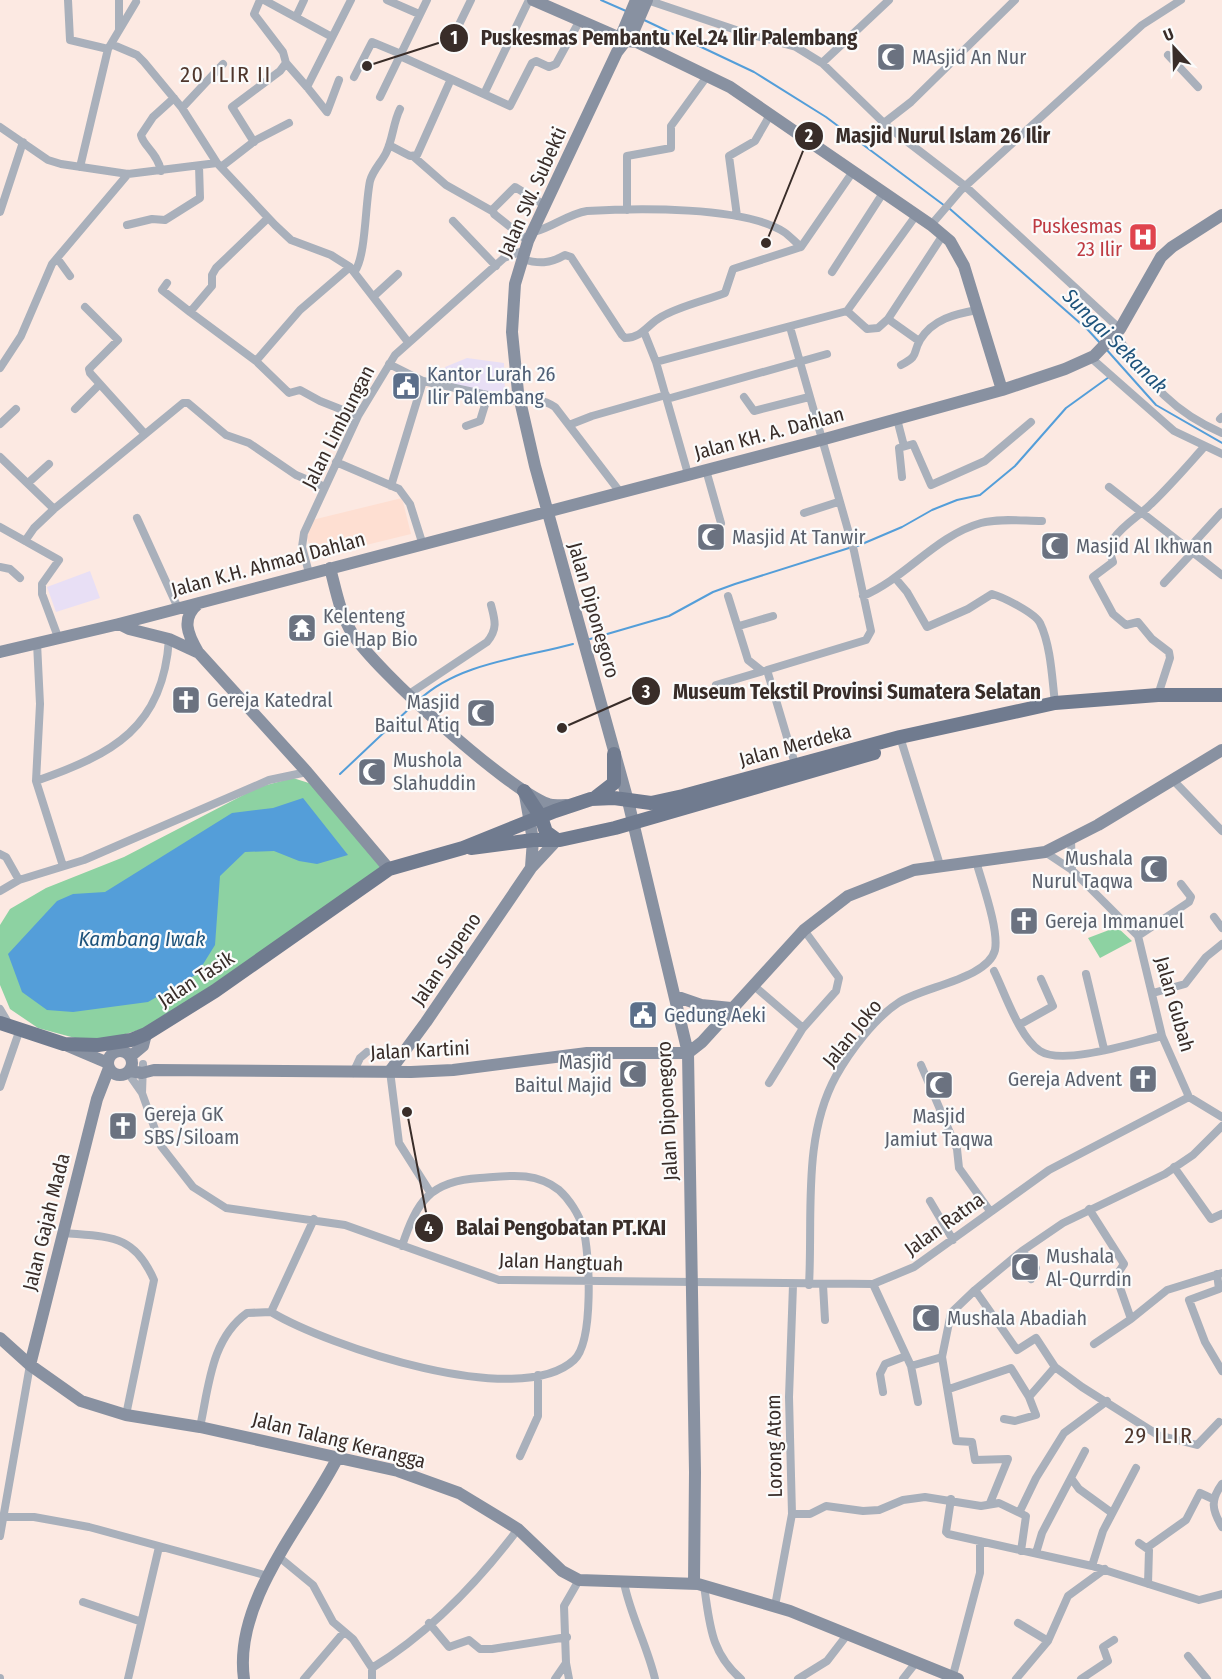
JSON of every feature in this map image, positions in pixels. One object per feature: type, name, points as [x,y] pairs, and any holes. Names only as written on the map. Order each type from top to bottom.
[{"type":"main road","name":"Jalan Merdeka","points":[[591,799],[614,798],[651,803],[795,764],[1055,703],[1158,694],[1222,695]]},
{"type":"main road","name":"Jalan Merdeka","points":[[463,848],[480,848],[532,840],[557,840],[633,822],[902,740],[1057,711],[1165,703],[1222,704]]},
{"type":"main road","points":[[463,848],[570,805],[591,799],[614,783],[614,754]]},
{"type":"main road","points":[[524,791],[535,819],[546,832],[557,840]]},
{"type":"main road","name":"Jalan Tasik","points":[[10,1026],[63,1044],[116,1043],[146,1034],[272,953],[389,869],[463,848]]},
{"type":"street","points":[[68,0],[70,40],[110,47],[137,56],[182,108],[219,165],[268,218],[291,240],[331,255],[352,269],[408,342]]},
{"type":"street","points":[[119,0],[119,30]]},
{"type":"street","points":[[332,37],[262,0],[254,14],[283,52],[286,63],[327,112],[339,80]]},
{"type":"street","points":[[296,16],[304,0]]},
{"type":"street","points":[[307,87],[351,0]]},
{"type":"street","points":[[387,0],[419,14]]},
{"type":"street","points":[[380,97],[427,0]]},
{"type":"street","points":[[452,39],[471,0]]},
{"type":"street","points":[[484,94],[531,0],[580,20],[628,34]]},
{"type":"street","points":[[546,0],[628,34],[752,100],[770,116],[852,173],[917,214],[935,222],[956,250],[964,266],[1002,390]]},
{"type":"street","points":[[822,63],[889,0]]},
{"type":"street","points":[[884,123],[911,102],[1015,0]]},
{"type":"street","points":[[642,1],[786,44],[822,63],[884,123],[963,188],[1116,333],[1164,398],[1195,421],[1222,433]]},
{"type":"street","name":"Jalan SW. Subekti","points":[[546,511],[520,402],[512,332],[515,284],[527,246],[642,1]]},
{"type":"street","points":[[935,222],[963,188],[1142,25],[1177,1]]},
{"type":"street","points":[[80,167],[110,47],[136,2]]},
{"type":"street","points":[[354,77],[372,42],[509,106],[512,105],[532,63],[536,61],[549,67],[556,64],[580,20]]},
{"type":"street","points":[[1168,55],[1198,87]]},
{"type":"street","points":[[254,142],[232,107],[280,71],[286,63]]},
{"type":"street","points":[[182,108],[223,64]]},
{"type":"street","points":[[627,210],[627,156],[671,148],[673,123],[708,75]]},
{"type":"street","points":[[414,156],[437,115],[451,79]]},
{"type":"street","points":[[161,171],[157,156],[142,141],[141,135],[153,117],[174,98]]},
{"type":"street","points":[[257,362],[300,310],[352,269],[362,257],[364,215],[371,179],[389,145],[393,122],[400,109]]},
{"type":"street","points":[[737,216],[728,158],[755,141],[770,116]]},
{"type":"street","points":[[0,127],[48,160],[128,174],[219,165],[289,123]]},
{"type":"street","points":[[0,212],[23,142]]},
{"type":"street","points":[[389,145],[414,156],[446,185],[492,212],[527,246],[539,264],[549,263],[567,255],[577,264],[624,338],[644,332],[660,317],[725,293],[733,269],[801,247],[852,173]]},
{"type":"street","points":[[127,225],[165,219],[200,198],[199,166]]},
{"type":"street","points":[[0,368],[21,336],[50,267],[128,174]]},
{"type":"street","points":[[492,212],[515,187],[546,206]]},
{"type":"street","points":[[832,272],[883,192]]},
{"type":"street","name":"Jalan Limbungan","points":[[309,573],[302,540],[358,416],[389,364],[408,342],[496,266],[550,228],[582,212],[627,210],[737,216],[781,230],[801,247]]},
{"type":"street","points":[[656,362],[847,311],[917,214]]},
{"type":"street","points":[[1222,215],[1161,256],[1116,333],[1092,356],[1174,431],[1222,454]]},
{"type":"street","points":[[190,312],[212,286],[212,275],[216,268],[268,218]]},
{"type":"street","points":[[453,221],[496,266]]},
{"type":"street","points":[[847,311],[867,329],[878,328],[888,320],[943,235]]},
{"type":"street","points":[[57,258],[70,276]]},
{"type":"street","points":[[374,296],[398,274]]},
{"type":"street","points":[[167,283],[162,290],[257,362],[289,393],[300,390],[320,401],[358,416]]},
{"type":"street","points":[[85,307],[118,340],[89,369],[144,433]]},
{"type":"street","points":[[901,365],[915,355],[919,341],[936,324],[946,317],[977,310]]},
{"type":"street","points":[[888,320],[919,341]]},
{"type":"street","points":[[716,685],[866,640],[871,631],[854,551],[838,502],[790,327]]},
{"type":"street","points":[[644,332],[656,362],[688,474]]},
{"type":"street","points":[[569,425],[592,416],[827,354]]},
{"type":"street","name":"Jalan KH. A. Dahlan","points":[[546,511],[822,440],[1002,390],[1092,356]]},
{"type":"street","points":[[389,364],[423,381],[520,402],[535,399],[547,402],[569,425],[620,492]]},
{"type":"street","points":[[391,486],[423,381]]},
{"type":"street","points":[[75,410],[100,384]]},
{"type":"street","points":[[466,426],[480,421],[488,395]]},
{"type":"street","points":[[744,397],[754,411],[809,397]]},
{"type":"street","points":[[25,542],[34,528],[54,509],[144,433],[186,402],[226,435],[249,443],[296,475],[325,487]]},
{"type":"street","points":[[0,424],[16,409]]},
{"type":"street","points":[[897,419],[904,446]]},
{"type":"street","points":[[902,477],[899,448],[913,444],[931,485],[985,461],[1031,422]]},
{"type":"street","points":[[1158,694],[1169,652],[1152,639],[1138,622],[1126,626],[1117,618],[1093,577],[1113,563],[1110,553],[1116,546],[1114,538],[1124,524],[1142,512],[1169,487],[1205,446]]},
{"type":"street","points":[[0,457],[54,509]]},
{"type":"street","points":[[336,462],[406,495],[422,542]]},
{"type":"street","points":[[28,483],[49,464]]},
{"type":"street","points":[[706,470],[721,523]]},
{"type":"street","points":[[1109,487],[1222,575]]},
{"type":"street","points":[[804,513],[838,502]]},
{"type":"street","name":"Jalan K.H. Ahmad Dahlan","points":[[0,652],[119,624],[546,511]]},
{"type":"street","name":"Jalan Diponegoro","points":[[546,511],[628,801],[688,1053],[699,1584]]},
{"type":"street","points":[[1164,583],[1222,512]]},
{"type":"street","points":[[137,518],[178,608]]},
{"type":"street","points":[[863,596],[896,579],[946,539],[982,523],[1042,521]]},
{"type":"street","points":[[0,527],[59,560],[42,584],[42,594],[58,637]]},
{"type":"street","points":[[0,567],[10,569],[20,578]]},
{"type":"street","points":[[330,568],[352,632],[366,652],[456,737],[524,791],[547,804],[570,805]]},
{"type":"street","points":[[896,579],[907,592],[927,627],[968,609],[992,594],[1036,618],[1041,626],[1048,655],[1055,703]]},
{"type":"street","points":[[728,596],[748,660],[764,670],[795,764]]},
{"type":"street","points":[[200,602],[191,609],[186,620],[189,636],[198,652],[307,772],[389,869]]},
{"type":"street","points":[[415,699],[494,634],[496,624],[491,605]]},
{"type":"street","points":[[739,626],[773,616]]},
{"type":"street","points":[[119,624],[129,629],[169,639],[198,652]]},
{"type":"street","points":[[36,781],[94,757],[135,729],[148,712],[156,696],[164,671],[169,639]]},
{"type":"street","points":[[37,643],[40,694],[36,781],[63,866]]},
{"type":"street","points":[[902,740],[940,865]]},
{"type":"street","points":[[688,1053],[804,930],[828,909],[862,888],[914,870],[1045,852],[1071,840],[1222,750]]},
{"type":"street","points":[[0,891],[20,880],[84,860],[269,780],[307,772]]},
{"type":"street","points":[[1172,779],[1222,831]]},
{"type":"street","points":[[531,867],[535,819]]},
{"type":"street","name":"Jalan Supeno","points":[[390,1071],[531,867],[557,840]]},
{"type":"street","points":[[1071,840],[1072,870]]},
{"type":"street","name":"Jalan Gubah","points":[[1045,852],[1072,870],[1138,936],[1162,1036],[1189,1097]]},
{"type":"street","points":[[0,854],[6,857],[20,880]]},
{"type":"street","name":"Jalan Joko","points":[[809,1285],[813,1153],[821,1107],[837,1074],[850,1056],[897,1004],[914,994],[980,969],[989,961],[996,947],[976,861]]},
{"type":"street","points":[[1138,936],[1189,902],[1191,897],[1181,884]]},
{"type":"street","points":[[1214,917],[1222,928]]},
{"type":"street","points":[[769,1083],[803,1028],[836,991],[839,984],[839,978],[804,930]]},
{"type":"street","points":[[1153,993],[1185,984],[1206,957],[1222,944]]},
{"type":"street","points":[[994,971],[1019,1024],[1041,1052],[1062,1056],[1162,1036]]},
{"type":"street","points":[[1086,974],[1104,1049]]},
{"type":"street","points":[[1019,1024],[1053,1006],[1041,979]]},
{"type":"street","points":[[753,985],[803,1028]]},
{"type":"street","points":[[675,996],[701,1005],[731,1008]]},
{"type":"street","points":[[0,1009],[10,1026],[0,1087]]},
{"type":"street","points":[[142,1093],[135,1068],[146,1034]]},
{"type":"street","points":[[63,1044],[108,1066],[135,1068]]},
{"type":"street","points":[[406,1047],[411,1072]]},
{"type":"street","name":"Jalan Kartini","points":[[108,1066],[110,1055],[117,1051],[125,1051],[135,1068],[353,1073],[453,1070],[587,1053],[688,1053]]},
{"type":"street","points":[[353,1073],[360,1058],[367,1052]]},
{"type":"street","points":[[921,1065],[957,1149],[959,1168],[990,1210]]},
{"type":"street","name":"Jalan Gajah Mada","points":[[30,1365],[100,1088],[108,1066]]},
{"type":"street","points":[[100,1088],[135,1068]]},
{"type":"street","points":[[135,1068],[142,1093]]},
{"type":"street","points":[[390,1071],[399,1143],[430,1192]]},
{"type":"street","name":"Jalan Hangtuah","points":[[142,1093],[161,1146],[178,1170],[200,1193],[226,1208],[314,1219],[345,1226],[499,1280],[693,1283]]},
{"type":"street","points":[[1189,1097],[1222,1117]]},
{"type":"street","name":"Jalan Ratna","points":[[693,1283],[873,1284],[909,1270],[1049,1170],[1189,1097]]},
{"type":"street","points":[[990,1503],[1008,1459],[975,1460],[972,1442],[956,1442],[949,1389],[942,1358],[951,1313],[1022,1251],[1063,1223],[1174,1167],[1203,1148],[1222,1126]]},
{"type":"street","points":[[1174,1167],[1211,1219],[1222,1214]]},
{"type":"street","points":[[200,1428],[218,1348],[225,1333],[247,1313],[271,1312],[294,1326],[322,1338],[448,1374],[486,1378],[538,1375],[566,1366],[580,1354],[587,1333],[587,1246],[583,1226],[570,1202],[559,1190],[543,1180],[520,1176],[475,1178],[449,1184],[430,1192],[416,1208],[402,1245]]},
{"type":"street","points":[[930,1201],[953,1240]]},
{"type":"street","points":[[1089,1209],[1124,1264],[1116,1276],[1131,1319]]},
{"type":"street","points":[[271,1312],[314,1219]]},
{"type":"street","points":[[64,1233],[99,1236],[132,1245],[145,1261],[154,1280],[126,1415]]},
{"type":"street","points":[[1022,1251],[1036,1268],[1031,1279]]},
{"type":"street","points":[[1094,1344],[1131,1319],[1167,1290],[1219,1274],[1219,1289],[1190,1302],[1205,1342],[1222,1371]]},
{"type":"street","points":[[873,1284],[911,1366],[918,1402]]},
{"type":"street","name":"Lorong Atom","points":[[776,1606],[792,1514],[789,1397],[793,1285]]},
{"type":"street","points":[[823,1285],[825,1320]]},
{"type":"street","points":[[975,1290],[1017,1350],[1036,1338],[1055,1367],[1158,1435],[1186,1443],[1199,1444],[1219,1422]]},
{"type":"street","name":"Jalan Talang Kerangga","points":[[0,1338],[30,1365],[81,1401],[126,1415],[200,1428],[398,1471],[447,1488],[478,1503],[518,1529],[562,1571],[579,1580],[699,1584],[776,1606],[955,1678]]},
{"type":"street","points":[[883,1392],[880,1374],[885,1364],[906,1356]]},
{"type":"street","points":[[911,1366],[942,1358]]},
{"type":"street","points":[[0,1534],[30,1365]]},
{"type":"street","points":[[1029,1397],[1055,1367]]},
{"type":"street","points":[[949,1389],[1011,1368],[1029,1397],[1036,1415],[1015,1421],[1004,1419]]},
{"type":"street","points":[[520,1456],[538,1416],[538,1375]]},
{"type":"street","points":[[1020,1511],[1036,1478],[1064,1433],[1107,1401]]},
{"type":"street","points":[[1036,1553],[1042,1533],[1085,1451]]},
{"type":"street","points":[[244,1679],[242,1655],[255,1606],[268,1576],[338,1457]]},
{"type":"street","points":[[1092,1566],[1103,1531],[1136,1468]]},
{"type":"street","points":[[1071,1478],[1079,1489],[1112,1513]]},
{"type":"street","points":[[1222,1484],[1213,1499],[1213,1508],[1222,1527]]},
{"type":"street","points":[[1148,1584],[1144,1545],[1186,1520],[1200,1493],[1213,1499]]},
{"type":"street","points":[[792,1514],[810,1514],[826,1506],[863,1511],[879,1510],[912,1498],[951,1499],[981,1506],[999,1503],[1020,1511],[1026,1516],[1020,1551]]},
{"type":"street","points":[[951,1499],[946,1533],[1105,1569],[1201,1600],[1222,1594]]},
{"type":"street","points":[[3,1516],[57,1520],[268,1576]]},
{"type":"street","points":[[372,1668],[395,1655],[479,1580],[518,1529]]},
{"type":"street","points":[[955,1678],[980,1573],[980,1541]]},
{"type":"street","points":[[128,1679],[139,1622],[159,1547]]},
{"type":"street","points":[[279,1557],[313,1586],[333,1622],[359,1647],[372,1668],[372,1679]]},
{"type":"street","points":[[1016,1679],[1047,1641],[1068,1596],[1105,1569]]},
{"type":"street","points":[[569,1679],[563,1612],[579,1580]]},
{"type":"street","points":[[624,1583],[631,1613],[644,1636],[655,1679]]},
{"type":"street","points":[[699,1584],[717,1650],[723,1661],[741,1679]]},
{"type":"street","points":[[83,1602],[139,1622]]},
{"type":"street","points":[[429,1623],[449,1647],[469,1640],[480,1649],[492,1649],[567,1637]]},
{"type":"street","points":[[1018,1623],[1047,1641]]},
{"type":"street","points":[[304,1679],[344,1632]]},
{"type":"street","points":[[798,1679],[827,1661],[847,1635]]},
{"type":"street","points":[[1081,1679],[1108,1661],[1103,1647],[1114,1640]]},
{"type":"street","points":[[1188,1656],[1207,1679]]},
{"type":"street","points":[[903,1679],[917,1661]]},
{"type":"street","points":[[555,1679],[566,1663]]},
{"type":"shaded area","points":[[467,358],[504,363],[505,395],[448,384],[445,367]]},
{"type":"shaded area","points":[[402,498],[411,534],[313,558],[307,537],[312,520]]},
{"type":"shaded area","points":[[90,571],[100,598],[56,612],[47,587]]},
{"type":"green space","points":[[293,778],[312,784],[382,867],[296,930],[148,1027],[110,1039],[75,1038],[38,1028],[10,1009],[0,985],[0,925],[10,909],[46,888],[124,857],[259,787]]},
{"type":"green space","points":[[1117,927],[1132,941],[1100,958],[1088,938]]},
{"type":"water","name":"Kambang Iwak","points":[[303,798],[348,855],[317,864],[299,861],[274,851],[245,852],[220,876],[215,945],[197,974],[148,1002],[73,1012],[47,1010],[22,992],[8,954],[57,901],[73,894],[105,892],[232,813],[273,808]]},
{"type":"waterway","name":"Sungai Sekanak","points":[[601,0],[626,11]]},
{"type":"waterway","name":"Sungai Sekanak","points":[[642,19],[754,72],[826,117],[945,206]]},
{"type":"waterway","name":"Sungai Sekanak","points":[[950,209],[1100,343]]},
{"type":"waterway","name":"Sungai Sekanak","points":[[1106,349],[1156,405],[1222,443]]},
{"type":"waterway","points":[[855,547],[902,527],[932,510],[957,500],[980,495],[1015,466],[1066,408],[1109,377]]},
{"type":"waterway","points":[[590,639],[669,616],[713,592],[849,548]]},
{"type":"waterway","points":[[419,700],[452,678],[471,670],[491,663],[573,644]]},
{"type":"waterway","points":[[340,774],[412,706]]},
{"type":"place","name":"MAsjid An Nur","points":[[891,57]]},
{"type":"place","name":"Puskesmas Pembantu Kel.24 Ilir Palembang","points":[[367,66]]},
{"type":"place","name":"Puskesmas 23 Ilir","points":[[1143,237]]},
{"type":"place","name":"Masjid Nurul Islam 26 Ilir","points":[[766,243]]},
{"type":"place","name":"Kantor Lurah 26 Ilir Palembang","points":[[406,386]]},
{"type":"place","name":"Masjid At Tanwir","points":[[711,537]]},
{"type":"place","name":"Masjid Al Ikhwan","points":[[1055,546]]},
{"type":"place","name":"Kelenteng Gie Hap Bio","points":[[302,628]]},
{"type":"place","name":"Gereja Katedral","points":[[186,700]]},
{"type":"place","name":"Masjid Baitul Atiq","points":[[481,713]]},
{"type":"place","name":"Museum Tekstil Provinsi Sumatera Selatan","points":[[562,728]]},
{"type":"place","name":"Mushola Slahuddin","points":[[372,772]]},
{"type":"place","name":"Mushala Nurul Taqwa","points":[[1154,869]]},
{"type":"place","name":"Gereja Immanuel","points":[[1024,921]]},
{"type":"place","name":"Gedung Aeki","points":[[643,1015]]},
{"type":"place","name":"Masjid Baitul Majid","points":[[633,1074]]},
{"type":"place","name":"Gereja Advent","points":[[1143,1079]]},
{"type":"place","name":"Masjid Jamiut Taqwa","points":[[939,1085]]},
{"type":"place","name":"Balai Pengobatan PT.KAI","points":[[407,1112]]},
{"type":"place","name":"Gereja GK SBS/Siloam","points":[[123,1126]]},
{"type":"place","name":"Mushala Al-Qurrdin","points":[[1025,1267]]},
{"type":"place","name":"Mushala Abadiah","points":[[926,1318]]},
{"type":"district","name":"20 ILIR II","points":[[226,74]]},
{"type":"district","name":"29 ILIR","points":[[1159,1435]]}]
